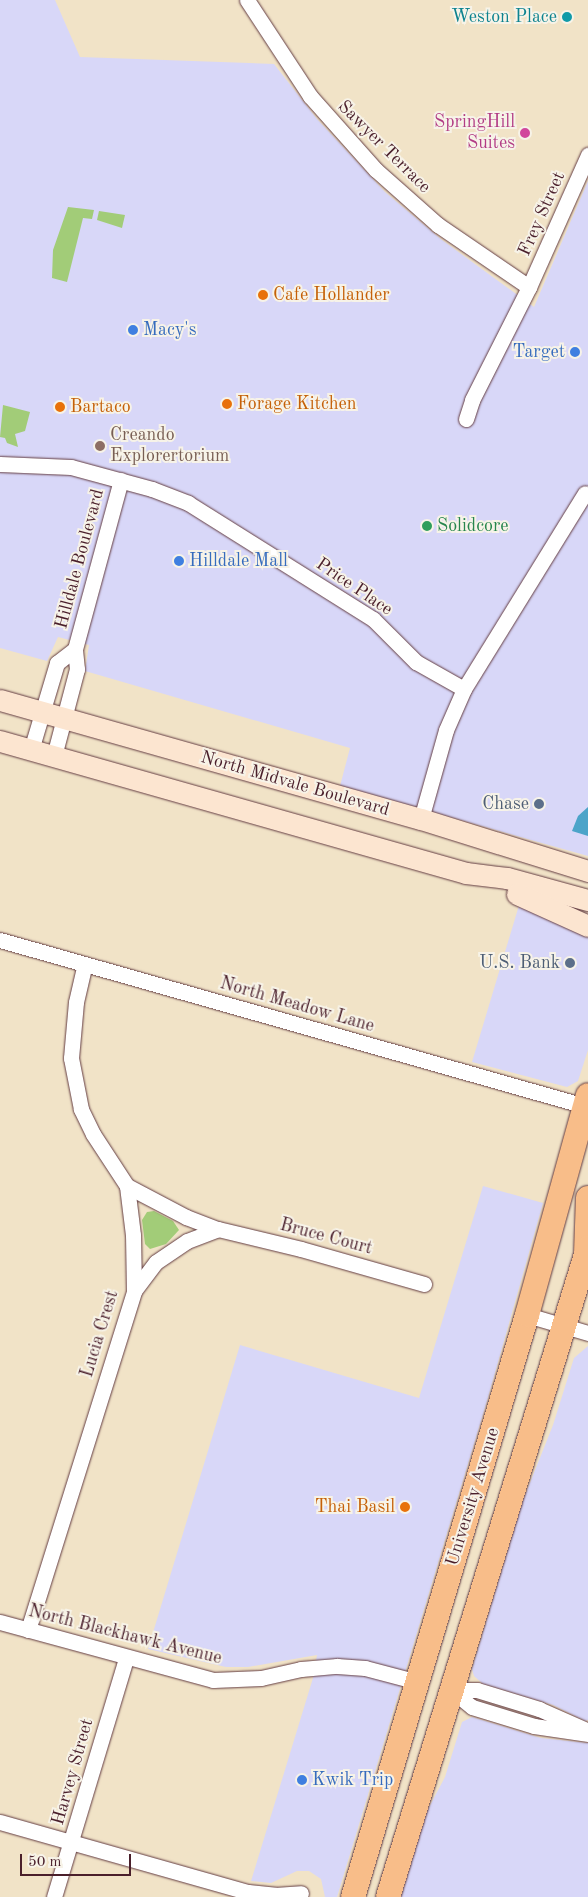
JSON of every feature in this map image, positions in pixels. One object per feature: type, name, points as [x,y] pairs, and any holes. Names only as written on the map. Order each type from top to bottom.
[{"type":"main road","name":"North Midvale Boulevard","points":[[0,700],[421,819],[588,871]]},
{"type":"main road","points":[[0,741],[466,873],[543,903],[588,926]]},
{"type":"main road","points":[[466,873],[506,878],[588,900]]},
{"type":"main road","name":"University Avenue","points":[[353,1897],[527,1315],[586,1100]]},
{"type":"main road","name":"University Avenue","points":[[388,1897],[587,1252],[588,1198]]},
{"type":"main road","points":[[438,1614],[435,1678],[442,1688],[451,1690]]},
{"type":"main road","points":[[418,1682],[427,1687],[431,1697],[432,1729],[426,1770]]},
{"type":"street","name":"Sawyer Terrace","points":[[247,0],[289,67],[370,164],[438,225],[529,287]]},
{"type":"street","name":"Frey Street","points":[[466,419],[472,400],[529,287],[588,155]]},
{"type":"street","name":"Price Place","points":[[0,464],[71,467],[121,480],[188,503],[373,619],[416,662],[464,689]]},
{"type":"street","name":"Hilldale Boulevard","points":[[54,756],[77,669],[75,649],[121,480]]},
{"type":"street","points":[[421,819],[446,730],[464,689],[585,493]]},
{"type":"street","name":"Hilldale Boulevard","points":[[31,750],[57,663],[75,649]]},
{"type":"street","name":"North Meadow Lane","points":[[0,940],[586,1100]]},
{"type":"street","name":"Lucia Crest","points":[[28,1630],[134,1291],[134,1235],[127,1186],[93,1134],[81,1109],[71,1058],[72,1030],[86,964]]},
{"type":"street","name":"Bruce Court","points":[[127,1186],[186,1217],[218,1229],[301,1248],[424,1284]]},
{"type":"street","points":[[134,1291],[156,1262],[187,1241],[218,1229]]},
{"type":"street","points":[[527,1315],[588,1333]]},
{"type":"street","name":"North Blackhawk Avenue","points":[[0,1622],[126,1658],[213,1680],[261,1678],[301,1669],[337,1666],[365,1668],[418,1682]]},
{"type":"street","name":"Harvey Street","points":[[54,1897],[126,1658]]},
{"type":"street","points":[[451,1690],[472,1707],[541,1727],[588,1732]]},
{"type":"street","points":[[0,1822],[248,1892],[302,1893]]},
{"type":"shaded area","points":[[0,0],[55,0],[80,57],[274,64],[317,119],[385,192],[442,240],[534,307],[588,181],[588,856],[340,786],[350,748],[85,671],[89,645],[58,637],[47,661],[0,648]]},
{"type":"shaded area","points":[[520,902],[588,933],[588,1050],[578,1081],[567,1087],[472,1062]]},
{"type":"shaded area","points":[[483,1186],[543,1203],[487,1401],[337,1897],[325,1897],[321,1879],[309,1871],[297,1871],[271,1883],[251,1881],[313,1678],[317,1655],[248,1667],[226,1667],[148,1649],[240,1345],[419,1398]]},
{"type":"shaded area","points":[[588,1346],[588,1720],[585,1721],[553,1705],[483,1684],[474,1676],[472,1669],[522,1503],[553,1425],[574,1358]]},
{"type":"shaded area","points":[[472,1717],[541,1738],[588,1743],[588,1897],[401,1897],[427,1811],[445,1777],[462,1722]]},
{"type":"green space","points":[[68,207],[94,210],[92,219],[83,218],[67,282],[52,278],[53,250]]},
{"type":"green space","points":[[99,211],[125,215],[122,228],[97,220]]},
{"type":"green space","points":[[3,405],[30,412],[25,431],[15,434],[18,447],[7,443],[5,438],[0,437]]},
{"type":"green space","points":[[154,1211],[173,1221],[179,1230],[166,1244],[150,1249],[145,1244],[142,1220],[147,1212]]},
{"type":"water","points":[[588,807],[588,836],[572,831],[578,816]]},
{"type":"place","name":"Weston Place","points":[[567,17]]},
{"type":"place","name":"SpringHill Suites","points":[[525,133]]},
{"type":"place","name":"Cafe Hollander","points":[[263,295]]},
{"type":"place","name":"Macy's","points":[[133,330]]},
{"type":"place","name":"Target","points":[[575,352]]},
{"type":"place","name":"Forage Kitchen","points":[[227,404]]},
{"type":"place","name":"Bartaco","points":[[60,407]]},
{"type":"place","name":"Creando Explorertorium","points":[[100,446]]},
{"type":"place","name":"Solidcore","points":[[427,526]]},
{"type":"place","name":"Hilldale Mall","points":[[179,561]]},
{"type":"place","name":"Chase","points":[[539,804]]},
{"type":"place","name":"U.S. Bank","points":[[570,963]]},
{"type":"place","name":"Thai Basil","points":[[405,1507]]},
{"type":"place","name":"Kwik Trip","points":[[302,1780]]}]
